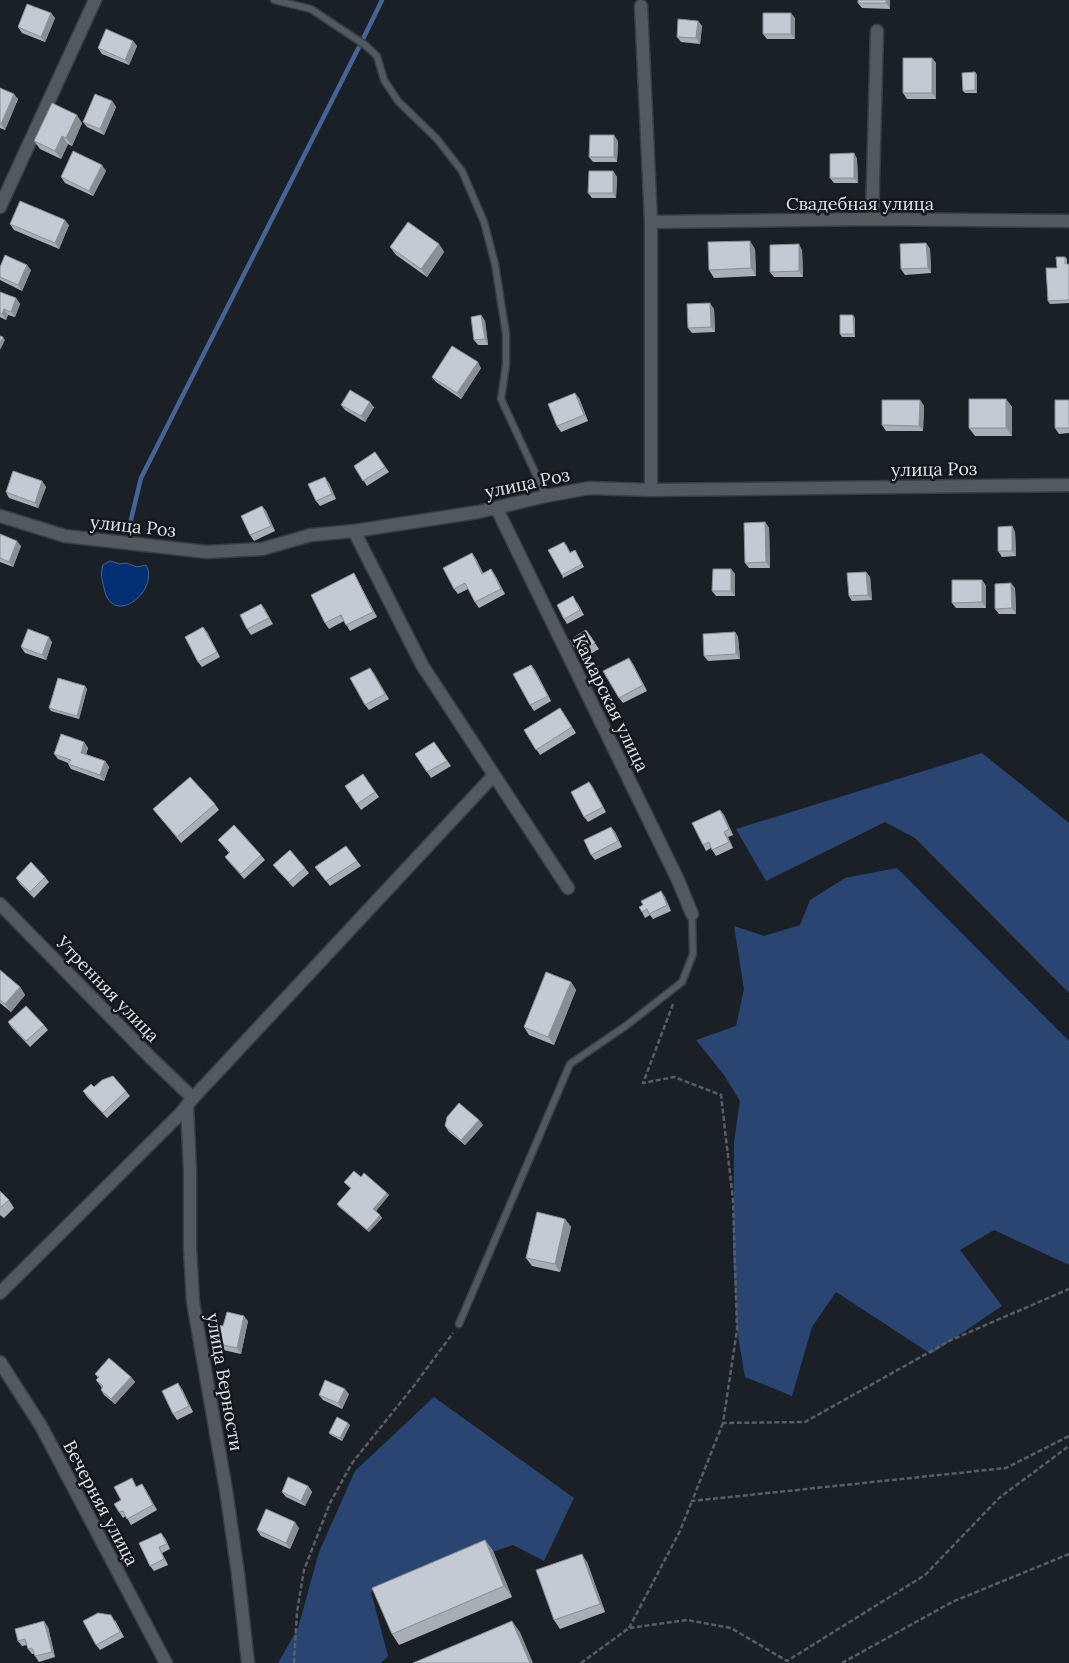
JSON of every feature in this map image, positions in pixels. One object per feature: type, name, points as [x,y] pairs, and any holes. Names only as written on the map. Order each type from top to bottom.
[{"type":"street","points":[[0,207],[94,0]]},
{"type":"street","points":[[641,6],[652,222],[650,490]]},
{"type":"street","points":[[872,219],[877,31]]},
{"type":"street","name":"Свадебная улица","points":[[652,222],[872,219],[1069,221]]},
{"type":"street","name":"улица Роз","points":[[0,516],[65,536],[207,552],[262,549],[311,535],[354,531],[497,509],[546,496],[589,488],[650,490],[1069,485]]},
{"type":"street","name":"Камарская улица","points":[[497,509],[678,880],[692,914]]},
{"type":"street","points":[[354,531],[422,665],[568,888]]},
{"type":"street","points":[[0,1293],[181,1113],[190,1101],[494,775]]},
{"type":"street","name":"Утренняя улица","points":[[0,904],[152,1059],[190,1101]]},
{"type":"street","name":"улица Верности","points":[[190,1101],[190,1248],[193,1302],[226,1490],[248,1663]]},
{"type":"street","name":"Вечерняя улица","points":[[0,1362],[41,1426],[166,1663]]},
{"type":"lane","points":[[274,0],[311,10],[365,45],[376,56],[384,80],[398,101],[437,139],[462,171],[484,222],[495,264],[506,334],[506,365],[501,399],[546,496]]},
{"type":"lane","points":[[460,1324],[570,1064],[626,1025],[682,982],[693,954],[692,914]]},
{"type":"path","points":[[581,1663],[629,1628],[680,1531],[723,1423],[737,1330],[733,1200],[721,1095],[674,1077],[642,1083],[682,982]]},
{"type":"path","points":[[723,1423],[805,1422],[951,1340],[1069,1289]]},
{"type":"path","points":[[294,1663],[297,1612],[304,1570],[330,1503],[352,1463],[413,1387],[460,1324]]},
{"type":"path","points":[[692,1501],[1006,1468],[1069,1436]]},
{"type":"path","points":[[629,1628],[687,1620],[731,1628],[786,1662],[925,1575],[999,1498],[1069,1446]]},
{"type":"path","points":[[842,1663],[952,1602],[1069,1554]]},
{"type":"shaded area","points":[[110,561],[120,564],[126,563],[137,567],[146,565],[149,575],[141,595],[133,602],[124,606],[116,605],[109,600],[104,588],[102,568],[103,565]]},
{"type":"shaded area","points":[[982,753],[1069,823],[1069,993],[915,838],[885,822],[766,881],[736,829]]},
{"type":"shaded area","points":[[897,868],[1069,1041],[1069,1265],[994,1230],[960,1250],[1002,1306],[931,1354],[836,1292],[812,1327],[792,1396],[745,1377],[737,1330],[733,1253],[734,1142],[740,1101],[724,1075],[696,1040],[736,1026],[744,989],[734,926],[764,936],[800,925],[810,900],[845,878]]},
{"type":"shaded area","points":[[434,1397],[574,1498],[544,1561],[513,1545],[371,1592],[388,1656],[381,1663],[278,1663],[298,1628],[319,1552],[355,1471]]},
{"type":"building","points":[[858,0],[886,0],[886,3],[858,3]]},
{"type":"building","points":[[27,4],[51,13],[41,37],[18,27]]},
{"type":"building","points":[[763,13],[791,13],[791,34],[763,34]]},
{"type":"building","points":[[678,19],[698,21],[696,38],[677,37]]},
{"type":"building","points":[[106,29],[133,41],[125,60],[98,48]]},
{"type":"building","points":[[903,58],[932,58],[932,93],[903,93]]},
{"type":"building","points":[[975,72],[975,90],[963,91],[962,73]]},
{"type":"building","points":[[0,88],[14,94],[1,124],[0,124]]},
{"type":"building","points":[[95,94],[112,101],[100,129],[83,122]]},
{"type":"building","points":[[52,103],[77,115],[66,138],[62,136],[55,151],[34,141]]},
{"type":"building","points":[[590,135],[614,135],[614,157],[589,157]]},
{"type":"building","points":[[73,151],[102,165],[89,191],[61,177]]},
{"type":"building","points":[[854,153],[854,178],[830,178],[830,154]]},
{"type":"building","points":[[589,171],[613,171],[613,193],[588,193]]},
{"type":"building","points":[[20,201],[65,220],[55,243],[10,224]]},
{"type":"building","points":[[408,222],[439,244],[421,269],[390,247]]},
{"type":"building","points":[[750,241],[751,268],[709,270],[708,242]]},
{"type":"building","points":[[926,243],[928,268],[901,269],[900,244]]},
{"type":"building","points":[[799,244],[799,271],[770,272],[770,245]]},
{"type":"building","points":[[5,255],[27,265],[18,285],[0,277],[0,267]]},
{"type":"building","points":[[1056,257],[1065,257],[1065,264],[1069,264],[1069,300],[1048,301],[1046,268],[1057,268]]},
{"type":"building","points":[[0,292],[16,298],[11,312],[4,309],[2,314],[0,313]]},
{"type":"building","points":[[710,303],[711,327],[688,328],[687,304]]},
{"type":"building","points":[[481,315],[485,339],[474,340],[471,317]]},
{"type":"building","points":[[840,315],[853,315],[854,334],[840,334]]},
{"type":"building","points":[[452,346],[478,362],[457,393],[432,377]]},
{"type":"building","points":[[350,390],[370,402],[361,416],[341,405]]},
{"type":"building","points":[[575,393],[584,415],[557,426],[548,404]]},
{"type":"building","points":[[969,399],[1006,399],[1006,428],[969,428]]},
{"type":"building","points":[[882,400],[920,400],[919,426],[882,425]]},
{"type":"building","points":[[1055,400],[1069,400],[1069,428],[1055,428]]},
{"type":"building","points":[[375,452],[385,467],[363,481],[354,466]]},
{"type":"building","points":[[13,471],[42,481],[35,503],[6,492]]},
{"type":"building","points":[[325,477],[332,494],[316,501],[308,484]]},
{"type":"building","points":[[262,506],[271,526],[250,535],[241,516]]},
{"type":"building","points":[[765,522],[766,562],[745,563],[744,523]]},
{"type":"building","points":[[1012,526],[1012,551],[998,551],[998,527]]},
{"type":"building","points":[[0,534],[17,541],[9,562],[0,558]]},
{"type":"building","points":[[564,542],[570,553],[575,550],[582,564],[562,575],[548,550]]},
{"type":"building","points":[[472,553],[482,574],[491,569],[501,589],[475,602],[465,583],[454,589],[443,568]]},
{"type":"building","points":[[713,569],[731,569],[731,591],[712,591]]},
{"type":"building","points":[[866,572],[868,595],[849,596],[847,573]]},
{"type":"building","points":[[354,573],[373,612],[346,625],[341,615],[325,623],[311,595]]},
{"type":"building","points":[[952,580],[982,580],[982,602],[952,603]]},
{"type":"building","points":[[1011,583],[1012,608],[995,609],[995,584]]},
{"type":"building","points":[[573,596],[580,610],[564,619],[557,605]]},
{"type":"building","points":[[261,604],[269,618],[247,629],[240,615]]},
{"type":"building","points":[[203,627],[217,652],[198,662],[185,637]]},
{"type":"building","points":[[28,629],[49,637],[42,655],[21,647]]},
{"type":"building","points":[[586,630],[595,643],[578,654],[570,640]]},
{"type":"building","points":[[735,632],[736,654],[704,656],[703,634]]},
{"type":"building","points":[[629,658],[643,685],[619,698],[603,671]]},
{"type":"building","points":[[531,665],[548,696],[530,705],[513,674]]},
{"type":"building","points":[[370,668],[385,694],[365,705],[350,678]]},
{"type":"building","points":[[58,678],[85,686],[77,716],[49,708]]},
{"type":"building","points":[[560,708],[572,727],[536,750],[524,730]]},
{"type":"building","points":[[61,734],[84,742],[81,753],[105,761],[100,775],[68,764],[71,760],[54,754]]},
{"type":"building","points":[[434,742],[447,761],[427,772],[415,754]]},
{"type":"building","points":[[363,774],[375,792],[357,804],[345,786]]},
{"type":"building","points":[[190,777],[215,804],[177,837],[153,809]]},
{"type":"building","points":[[589,782],[603,807],[584,817],[571,792]]},
{"type":"building","points":[[720,810],[729,829],[724,832],[729,842],[712,850],[709,842],[703,845],[692,823]]},
{"type":"building","points":[[234,825],[261,855],[241,874],[225,857],[230,852],[218,840]]},
{"type":"building","points":[[611,827],[618,841],[591,855],[584,840]]},
{"type":"building","points":[[346,846],[357,861],[326,881],[315,867]]},
{"type":"building","points":[[290,850],[305,868],[289,882],[273,865]]},
{"type":"building","points":[[31,862],[45,877],[30,892],[16,878]]},
{"type":"building","points":[[661,891],[667,905],[649,914],[647,909],[642,912],[639,907],[643,905],[641,901]]},
{"type":"building","points":[[0,970],[20,987],[5,1004],[0,1000]]},
{"type":"building","points":[[546,972],[571,982],[548,1037],[524,1027]]},
{"type":"building","points":[[26,1006],[44,1025],[26,1041],[8,1022]]},
{"type":"building","points":[[113,1076],[126,1091],[103,1113],[83,1091],[91,1084],[94,1087],[102,1080]]},
{"type":"building","points":[[459,1103],[479,1120],[461,1140],[445,1126],[447,1117]]},
{"type":"building","points":[[354,1171],[361,1177],[364,1173],[387,1193],[373,1209],[380,1215],[367,1230],[337,1204],[351,1188],[344,1182]]},
{"type":"building","points":[[0,1191],[9,1200],[0,1208]]},
{"type":"building","points":[[537,1212],[565,1219],[555,1264],[526,1258]]},
{"type":"building","points":[[227,1312],[244,1316],[237,1348],[219,1344],[221,1335],[216,1334],[218,1325],[223,1326]]},
{"type":"building","points":[[109,1358],[131,1377],[111,1399],[101,1390],[103,1386],[96,1380],[99,1377],[95,1374]]},
{"type":"building","points":[[325,1380],[345,1389],[338,1403],[319,1395]]},
{"type":"building","points":[[178,1383],[189,1406],[173,1414],[162,1391]]},
{"type":"building","points":[[337,1417],[348,1423],[340,1438],[329,1433]]},
{"type":"building","points":[[288,1477],[308,1486],[301,1501],[282,1492]]},
{"type":"building","points":[[132,1478],[136,1487],[142,1484],[153,1505],[127,1519],[123,1511],[119,1512],[114,1504],[121,1500],[114,1487]]},
{"type":"building","points":[[266,1509],[295,1522],[286,1543],[257,1530]]},
{"type":"building","points":[[161,1533],[167,1544],[159,1547],[164,1559],[150,1566],[139,1543]]},
{"type":"building","points":[[485,1540],[504,1586],[392,1634],[372,1588]]},
{"type":"building","points":[[582,1554],[600,1604],[554,1620],[536,1570]]},
{"type":"building","points":[[98,1613],[111,1615],[120,1632],[96,1645],[83,1621]]},
{"type":"building","points":[[44,1621],[52,1652],[35,1656],[32,1648],[28,1649],[25,1639],[18,1641],[15,1629]]},
{"type":"building","points":[[512,1621],[530,1663],[413,1663]]},
{"type":"waterway","points":[[363,39],[382,0]]},
{"type":"waterway","points":[[129,528],[141,478],[359,47]]}]
